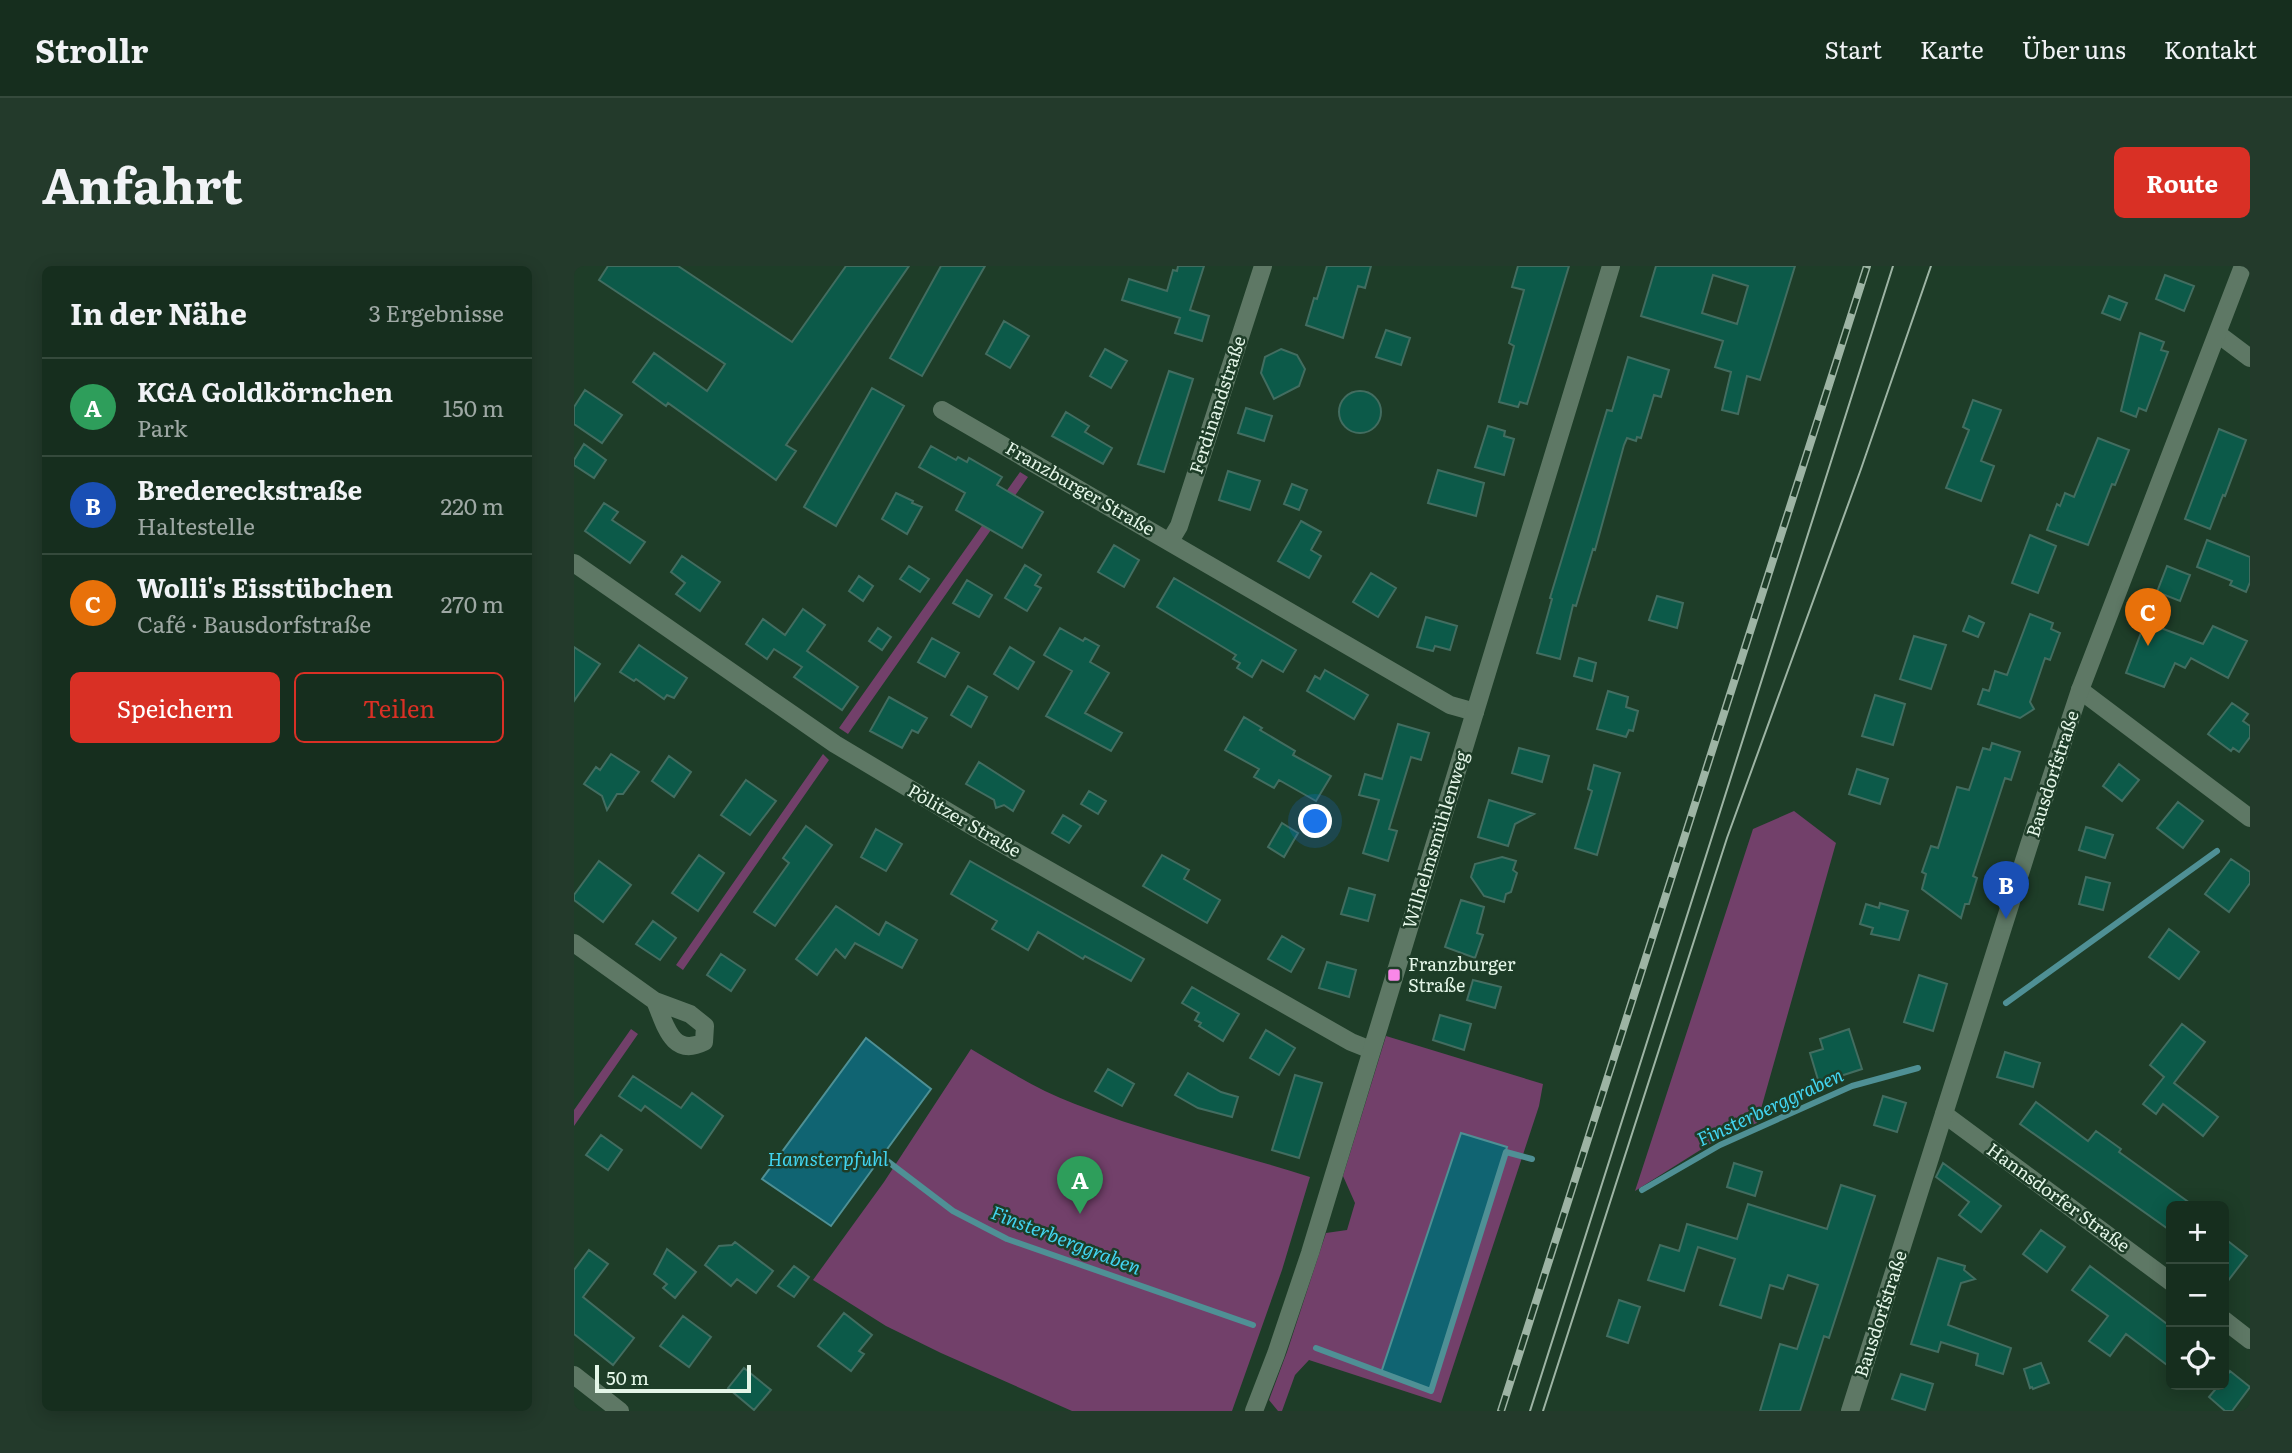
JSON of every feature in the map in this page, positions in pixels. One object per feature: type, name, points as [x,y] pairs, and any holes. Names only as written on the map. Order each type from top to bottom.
[{"type":"street","name":"Ferdinandstraße","points":[[1170,541],[1179,526],[1262,266]]},
{"type":"street","name":"Wilhelmsmühlenweg","points":[[1254,1411],[1293,1306],[1611,266]]},
{"type":"street","name":"Bausdorfstraße","points":[[1850,1411],[2029,845],[2081,690],[2243,266]]},
{"type":"street","points":[[2218,334],[2250,358]]},
{"type":"street","name":"Franzburger Straße","points":[[942,410],[1450,705],[1475,712]]},
{"type":"street","name":"Pölitzer Straße","points":[[574,563],[835,744],[992,838],[1352,1042],[1371,1050]]},
{"type":"street","points":[[2081,690],[2250,818]]},
{"type":"street","points":[[574,943],[655,1001]]},
{"type":"street","name":"Hannsdorfer Straße","points":[[1944,1114],[2166,1278]]},
{"type":"street","points":[[2229,1324],[2250,1340]]},
{"type":"street","points":[[574,1375],[620,1411]]},
{"type":"shaded area","points":[[1020,472],[1028,477],[848,734],[839,728]]},
{"type":"shaded area","points":[[823,754],[829,760],[683,970],[676,965]]},
{"type":"shaded area","points":[[1794,811],[1836,843],[1757,1123],[1721,1137],[1635,1191],[1753,829]]},
{"type":"shaded area","points":[[631,1029],[638,1034],[574,1126],[574,1110]]},
{"type":"shaded area","points":[[1386,1036],[1543,1084],[1539,1106],[1441,1403],[1309,1360],[1295,1375],[1282,1411],[1278,1411],[1269,1400],[1326,1233],[1347,1230],[1355,1203],[1343,1176]],"holes":[[[1462,1133],[1507,1148],[1431,1390]]]},
{"type":"shaded area","points":[[971,1049],[1035,1086],[1104,1115],[1310,1177],[1282,1270],[1232,1411],[1072,1411],[886,1326],[813,1280],[884,1182]]},
{"type":"water","name":"Hamsterpfuhl","points":[[866,1038],[931,1089],[831,1226],[762,1179]]},
{"type":"water","points":[[1461,1133],[1507,1147],[1431,1391],[1381,1373]]},
{"type":"building","points":[[608,266],[678,266],[792,342],[846,266],[909,266],[786,445],[796,451],[776,480],[668,403],[666,406],[633,382],[654,353],[707,391],[725,364],[599,280]]},
{"type":"building","points":[[941,266],[985,266],[922,376],[890,358]]},
{"type":"building","points":[[1178,266],[1204,266],[1190,310],[1209,316],[1202,341],[1175,333],[1180,318],[1122,300],[1129,279],[1167,291],[1173,270],[1177,271]]},
{"type":"building","points":[[1327,266],[1371,266],[1365,288],[1358,286],[1343,338],[1306,325]]},
{"type":"building","points":[[1518,266],[1569,266],[1527,404],[1520,402],[1518,407],[1499,402],[1514,346],[1509,343],[1524,290],[1512,287]]},
{"type":"building","points":[[1656,266],[1795,266],[1760,380],[1747,376],[1738,414],[1722,410],[1731,372],[1715,367],[1723,341],[1641,316]],"holes":[[[1713,275],[1748,286],[1737,324],[1702,313]]]},
{"type":"building","points":[[2165,275],[2194,286],[2184,311],[2156,299]]},
{"type":"building","points":[[2109,296],[2127,303],[2120,320],[2102,313]]},
{"type":"building","points":[[1004,321],[1029,336],[1010,368],[986,354]]},
{"type":"building","points":[[1386,330],[1410,338],[1401,365],[1376,357]]},
{"type":"building","points":[[2140,333],[2164,342],[2161,350],[2168,352],[2146,411],[2139,408],[2136,417],[2121,411]]},
{"type":"building","points":[[1105,349],[1127,361],[1111,388],[1090,376]]},
{"type":"building","points":[[1281,349],[1297,355],[1305,369],[1299,386],[1274,399],[1261,373],[1265,357]]},
{"type":"building","points":[[1628,357],[1669,370],[1661,397],[1654,395],[1641,438],[1637,437],[1636,441],[1627,438],[1624,445],[1595,550],[1593,549],[1576,606],[1573,605],[1560,659],[1537,653],[1552,599],[1550,598],[1607,410],[1612,411]]},
{"type":"building","points":[[1169,371],[1193,379],[1164,472],[1138,464]]},
{"type":"building","points":[[872,388],[904,406],[836,526],[804,507]]},
{"type":"building","points":[[585,390],[622,415],[602,443],[574,424],[574,407]]},
{"type":"building","points":[[1360,391],[1375,397],[1381,412],[1375,427],[1360,433],[1345,427],[1339,412],[1345,397]]},
{"type":"building","points":[[1973,400],[2001,410],[1981,461],[1994,466],[1981,501],[1946,488],[1969,430],[1963,427]]},
{"type":"building","points":[[1246,408],[1272,416],[1264,441],[1238,433]]},
{"type":"building","points":[[1066,412],[1089,426],[1085,432],[1112,448],[1103,464],[1052,436]]},
{"type":"building","points":[[1488,426],[1505,431],[1504,436],[1514,439],[1504,475],[1475,467]]},
{"type":"building","points":[[2219,429],[2246,440],[2210,529],[2185,519]]},
{"type":"building","points":[[2098,438],[2129,450],[2115,485],[2112,484],[2088,545],[2047,530],[2057,504],[2060,506],[2065,493],[2074,497]]},
{"type":"building","points":[[584,444],[606,460],[594,478],[574,465],[574,460]]},
{"type":"building","points":[[931,446],[956,460],[958,457],[967,462],[969,458],[1002,477],[997,485],[1043,512],[1022,548],[956,510],[965,493],[919,467]]},
{"type":"building","points":[[1438,470],[1484,483],[1476,516],[1428,503]]},
{"type":"building","points":[[1228,471],[1260,481],[1250,510],[1219,500]]},
{"type":"building","points":[[1292,484],[1307,490],[1299,510],[1284,504]]},
{"type":"building","points":[[896,493],[922,507],[907,534],[882,519]]},
{"type":"building","points":[[604,503],[618,512],[612,520],[645,542],[630,563],[585,531]]},
{"type":"building","points":[[1301,521],[1321,532],[1311,550],[1321,556],[1309,578],[1278,561]]},
{"type":"building","points":[[2030,535],[2056,546],[2038,593],[2012,583]]},
{"type":"building","points":[[2207,540],[2250,557],[2250,582],[2246,592],[2230,585],[2232,581],[2197,567]]},
{"type":"building","points":[[1114,545],[1139,560],[1124,587],[1098,572]]},
{"type":"building","points":[[682,556],[720,582],[700,611],[676,594],[685,583],[671,572]]},
{"type":"building","points":[[1025,565],[1041,575],[1035,585],[1041,588],[1027,611],[1005,598]]},
{"type":"building","points":[[909,566],[929,579],[920,592],[900,579]]},
{"type":"building","points":[[2167,566],[2190,575],[2180,601],[2157,592]]},
{"type":"building","points":[[1371,573],[1396,588],[1378,617],[1353,602]]},
{"type":"building","points":[[859,576],[873,586],[863,601],[849,591]]},
{"type":"building","points":[[1174,578],[1296,650],[1283,672],[1262,660],[1252,677],[1237,668],[1240,663],[1233,659],[1236,655],[1157,607]]},
{"type":"building","points":[[967,580],[992,595],[979,617],[953,603]]},
{"type":"building","points":[[1657,596],[1683,603],[1677,628],[1649,620]]},
{"type":"building","points":[[803,609],[825,625],[807,651],[858,687],[842,710],[794,677],[802,667],[774,649],[767,659],[746,644],[763,619],[785,635]]},
{"type":"building","points":[[2030,614],[2053,623],[2051,629],[2060,633],[2050,660],[2045,658],[2030,702],[2034,709],[2020,718],[1978,704],[1983,689],[1989,691],[1995,671],[2007,675]]},
{"type":"building","points":[[1969,616],[1984,623],[1978,637],[1963,631]]},
{"type":"building","points":[[1426,617],[1457,626],[1450,650],[1435,646],[1433,651],[1417,647]]},
{"type":"building","points":[[2145,622],[2203,644],[2213,626],[2247,641],[2228,678],[2191,658],[2185,668],[2175,663],[2164,687],[2126,673]]},
{"type":"building","points":[[878,628],[891,637],[882,650],[869,641]]},
{"type":"building","points":[[1060,628],[1083,641],[1085,638],[1099,646],[1090,662],[1109,673],[1085,713],[1122,733],[1111,751],[1046,716],[1072,671],[1044,655]]},
{"type":"building","points":[[1914,636],[1946,645],[1931,689],[1900,679]]},
{"type":"building","points":[[932,638],[959,653],[945,677],[918,662]]},
{"type":"building","points":[[639,645],[687,678],[674,698],[667,695],[664,699],[636,679],[634,681],[620,672]]},
{"type":"building","points":[[574,647],[600,664],[574,701]]},
{"type":"building","points":[[1010,647],[1034,662],[1018,689],[994,674]]},
{"type":"building","points":[[1579,658],[1596,663],[1592,681],[1574,676]]},
{"type":"building","points":[[1325,670],[1368,695],[1354,719],[1307,691],[1315,676],[1320,679]]},
{"type":"building","points":[[968,686],[987,697],[971,727],[951,715]]},
{"type":"building","points":[[1608,691],[1628,697],[1626,707],[1638,711],[1633,731],[1629,730],[1626,737],[1597,729]]},
{"type":"building","points":[[1875,695],[1905,704],[1893,745],[1862,736]]},
{"type":"building","points":[[889,697],[927,718],[918,733],[912,730],[902,748],[870,731]]},
{"type":"building","points":[[2232,703],[2248,714],[2243,721],[2250,726],[2250,737],[2239,752],[2233,748],[2231,751],[2208,734]]},
{"type":"building","points":[[1244,717],[1295,751],[1293,755],[1331,776],[1316,801],[1279,780],[1274,788],[1254,777],[1259,769],[1225,750]]},
{"type":"building","points":[[1398,724],[1429,733],[1421,760],[1411,757],[1389,829],[1397,831],[1388,861],[1363,853],[1379,800],[1359,795],[1365,774],[1382,779]]},
{"type":"building","points":[[1992,743],[2020,752],[2011,780],[2005,778],[1973,876],[1977,878],[1969,904],[1965,904],[1961,918],[1922,889],[1926,874],[1922,872],[1931,846],[1938,848],[1957,787],[1969,790],[1983,748],[1990,750]]},
{"type":"building","points":[[1519,748],[1549,756],[1542,782],[1512,773]]},
{"type":"building","points":[[611,754],[639,772],[623,794],[617,794],[607,810],[602,796],[584,784],[596,767],[600,770]]},
{"type":"building","points":[[669,756],[691,772],[674,797],[652,781]]},
{"type":"building","points":[[979,762],[1024,791],[1013,811],[1004,805],[996,808],[994,800],[966,784]]},
{"type":"building","points":[[2119,764],[2139,780],[2122,801],[2103,786]]},
{"type":"building","points":[[1594,765],[1620,773],[1597,855],[1575,848],[1592,791],[1588,789]]},
{"type":"building","points":[[1857,769],[1888,779],[1880,804],[1849,794]]},
{"type":"building","points":[[746,780],[776,801],[750,835],[721,815]]},
{"type":"building","points":[[1089,791],[1106,801],[1098,814],[1081,804]]},
{"type":"building","points":[[1489,800],[1534,814],[1515,824],[1508,846],[1478,837]]},
{"type":"building","points":[[2178,802],[2203,821],[2183,848],[2157,828]]},
{"type":"building","points":[[1063,815],[1081,826],[1069,843],[1052,833]]},
{"type":"building","points":[[1282,823],[1298,833],[1284,857],[1268,847]]},
{"type":"building","points":[[806,826],[832,845],[775,926],[754,912],[789,863],[783,858]]},
{"type":"building","points":[[2086,827],[2113,835],[2105,858],[2079,850]]},
{"type":"building","points":[[876,829],[902,844],[886,871],[861,857]]},
{"type":"building","points":[[699,855],[724,873],[698,911],[672,893]]},
{"type":"building","points":[[1162,855],[1189,870],[1184,879],[1220,900],[1207,923],[1143,886]]},
{"type":"building","points":[[1502,857],[1516,861],[1513,870],[1517,873],[1511,892],[1506,894],[1504,902],[1484,896],[1471,877],[1475,864]]},
{"type":"building","points":[[2231,859],[2250,872],[2250,883],[2229,912],[2205,894]]},
{"type":"building","points":[[599,861],[631,885],[603,922],[574,900],[574,895]]},
{"type":"building","points":[[970,861],[1144,959],[1131,981],[1085,956],[1083,959],[1038,932],[1028,950],[992,929],[997,921],[951,894]]},
{"type":"building","points":[[2086,877],[2110,883],[2103,910],[2079,904]]},
{"type":"building","points":[[1349,888],[1375,895],[1368,921],[1341,914]]},
{"type":"building","points":[[1461,900],[1484,907],[1477,933],[1483,935],[1475,958],[1445,947]]},
{"type":"building","points":[[1880,903],[1908,911],[1899,940],[1871,934],[1873,928],[1860,924],[1866,904],[1879,908]]},
{"type":"building","points":[[836,906],[879,935],[886,922],[917,940],[902,968],[855,943],[845,958],[836,949],[817,975],[796,959]]},
{"type":"building","points":[[653,921],[676,938],[660,960],[636,944]]},
{"type":"building","points":[[2169,929],[2199,952],[2179,979],[2149,957]]},
{"type":"building","points":[[1282,936],[1304,949],[1291,972],[1268,959]]},
{"type":"building","points":[[721,954],[745,970],[731,991],[707,975]]},
{"type":"building","points":[[1327,962],[1356,970],[1349,997],[1319,988]]},
{"type":"building","points":[[1919,975],[1947,984],[1933,1031],[1904,1022]]},
{"type":"building","points":[[1473,980],[1501,987],[1495,1008],[1467,1000]]},
{"type":"building","points":[[1192,987],[1239,1014],[1223,1041],[1199,1026],[1201,1023],[1195,1020],[1199,1013],[1182,1003]]},
{"type":"building","points":[[1440,1015],[1471,1024],[1464,1050],[1433,1040]]},
{"type":"building","points":[[2182,1024],[2205,1042],[2174,1083],[2218,1117],[2203,1136],[2163,1104],[2156,1114],[2143,1104],[2164,1077],[2150,1065]]},
{"type":"building","points":[[1849,1029],[1862,1069],[1819,1083],[1810,1053],[1823,1049],[1820,1039]]},
{"type":"building","points":[[1266,1030],[1295,1048],[1279,1075],[1250,1058]]},
{"type":"building","points":[[2005,1052],[2040,1063],[2033,1087],[1997,1077]]},
{"type":"building","points":[[1108,1069],[1134,1084],[1122,1106],[1095,1091]]},
{"type":"building","points":[[1188,1073],[1221,1092],[1238,1097],[1232,1117],[1198,1108],[1175,1095]]},
{"type":"building","points":[[1295,1075],[1322,1083],[1299,1158],[1272,1150]]},
{"type":"building","points":[[633,1076],[681,1108],[692,1093],[723,1116],[701,1148],[645,1106],[641,1111],[619,1096]]},
{"type":"building","points":[[1883,1096],[1906,1103],[1897,1132],[1874,1125]]},
{"type":"building","points":[[2036,1102],[2088,1141],[2096,1131],[2121,1149],[2119,1152],[2187,1201],[2166,1201],[2166,1227],[2020,1124]]},
{"type":"building","points":[[601,1135],[622,1150],[608,1170],[586,1155]]},
{"type":"building","points":[[1734,1163],[1762,1172],[1755,1196],[1727,1187]]},
{"type":"building","points":[[1943,1163],[2001,1206],[1981,1232],[1959,1215],[1969,1202],[1936,1177]]},
{"type":"building","points":[[1841,1185],[1875,1196],[1829,1338],[1824,1336],[1800,1411],[1760,1411],[1780,1344],[1797,1349],[1818,1285],[1788,1275],[1783,1289],[1770,1285],[1761,1318],[1720,1305],[1735,1259],[1698,1247],[1684,1291],[1648,1280],[1660,1245],[1679,1251],[1687,1224],[1737,1239],[1748,1204],[1827,1229]]},
{"type":"building","points":[[2041,1230],[2065,1247],[2047,1272],[2023,1254]]},
{"type":"building","points":[[735,1242],[773,1271],[756,1293],[737,1279],[731,1286],[705,1265],[719,1246],[732,1245]]},
{"type":"building","points":[[2229,1242],[2247,1256],[2229,1279]]},
{"type":"building","points":[[667,1249],[696,1272],[675,1298],[663,1288],[667,1284],[654,1274]]},
{"type":"building","points":[[589,1250],[608,1264],[583,1297],[634,1338],[613,1365],[574,1334],[574,1270]]},
{"type":"building","points":[[1938,1258],[1965,1266],[1964,1270],[1975,1279],[1961,1283],[1948,1325],[2011,1348],[2003,1374],[1976,1365],[1978,1354],[1941,1342],[1938,1352],[1911,1344]]},
{"type":"building","points":[[794,1266],[809,1277],[794,1297],[778,1286]]},
{"type":"building","points":[[2090,1266],[2166,1323],[2166,1364],[2126,1334],[2110,1356],[2089,1341],[2108,1316],[2072,1290]]},
{"type":"building","points":[[1619,1300],[1640,1307],[1628,1343],[1607,1336]]},
{"type":"building","points":[[844,1313],[872,1335],[859,1351],[864,1354],[851,1371],[818,1346]]},
{"type":"building","points":[[683,1316],[711,1337],[689,1367],[660,1346]]},
{"type":"building","points":[[2041,1363],[2049,1383],[2030,1388],[2024,1369]]},
{"type":"building","points":[[744,1368],[771,1390],[754,1410],[728,1388]]},
{"type":"building","points":[[2229,1372],[2250,1387],[2232,1411],[2225,1411],[2209,1397],[2215,1390],[2229,1390]]},
{"type":"building","points":[[1901,1374],[1933,1384],[1925,1410],[1892,1399]]},
{"type":"waterway","name":"Finsterberggraben","points":[[2006,1003],[2217,851]]},
{"type":"waterway","name":"Finsterberggraben","points":[[1642,1190],[1720,1145],[1852,1086],[1918,1068]]},
{"type":"waterway","name":"Finsterberggraben","points":[[1316,1348],[1431,1391],[1506,1152],[1532,1159]]},
{"type":"waterway","name":"Finsterberggraben","points":[[882,1157],[953,1211],[1007,1239],[1253,1325]]},
{"type":"tram line","points":[[1530,1411],[1893,266]]},
{"type":"tram line","points":[[1543,1411],[1727,838],[1861,469],[1931,266]]},
{"type":"railway","points":[[1501,1411],[1867,266]]},
{"type":"place","name":"Wolli's Eisstübchen","points":[[2148,646]]},
{"type":"place","name":"Bredereckstraße","points":[[2006,919]]},
{"type":"place","name":"Franzburger Straße","points":[[1394,975]]},
{"type":"place","name":"KGA Goldkörnchen","points":[[1080,1214]]}]
